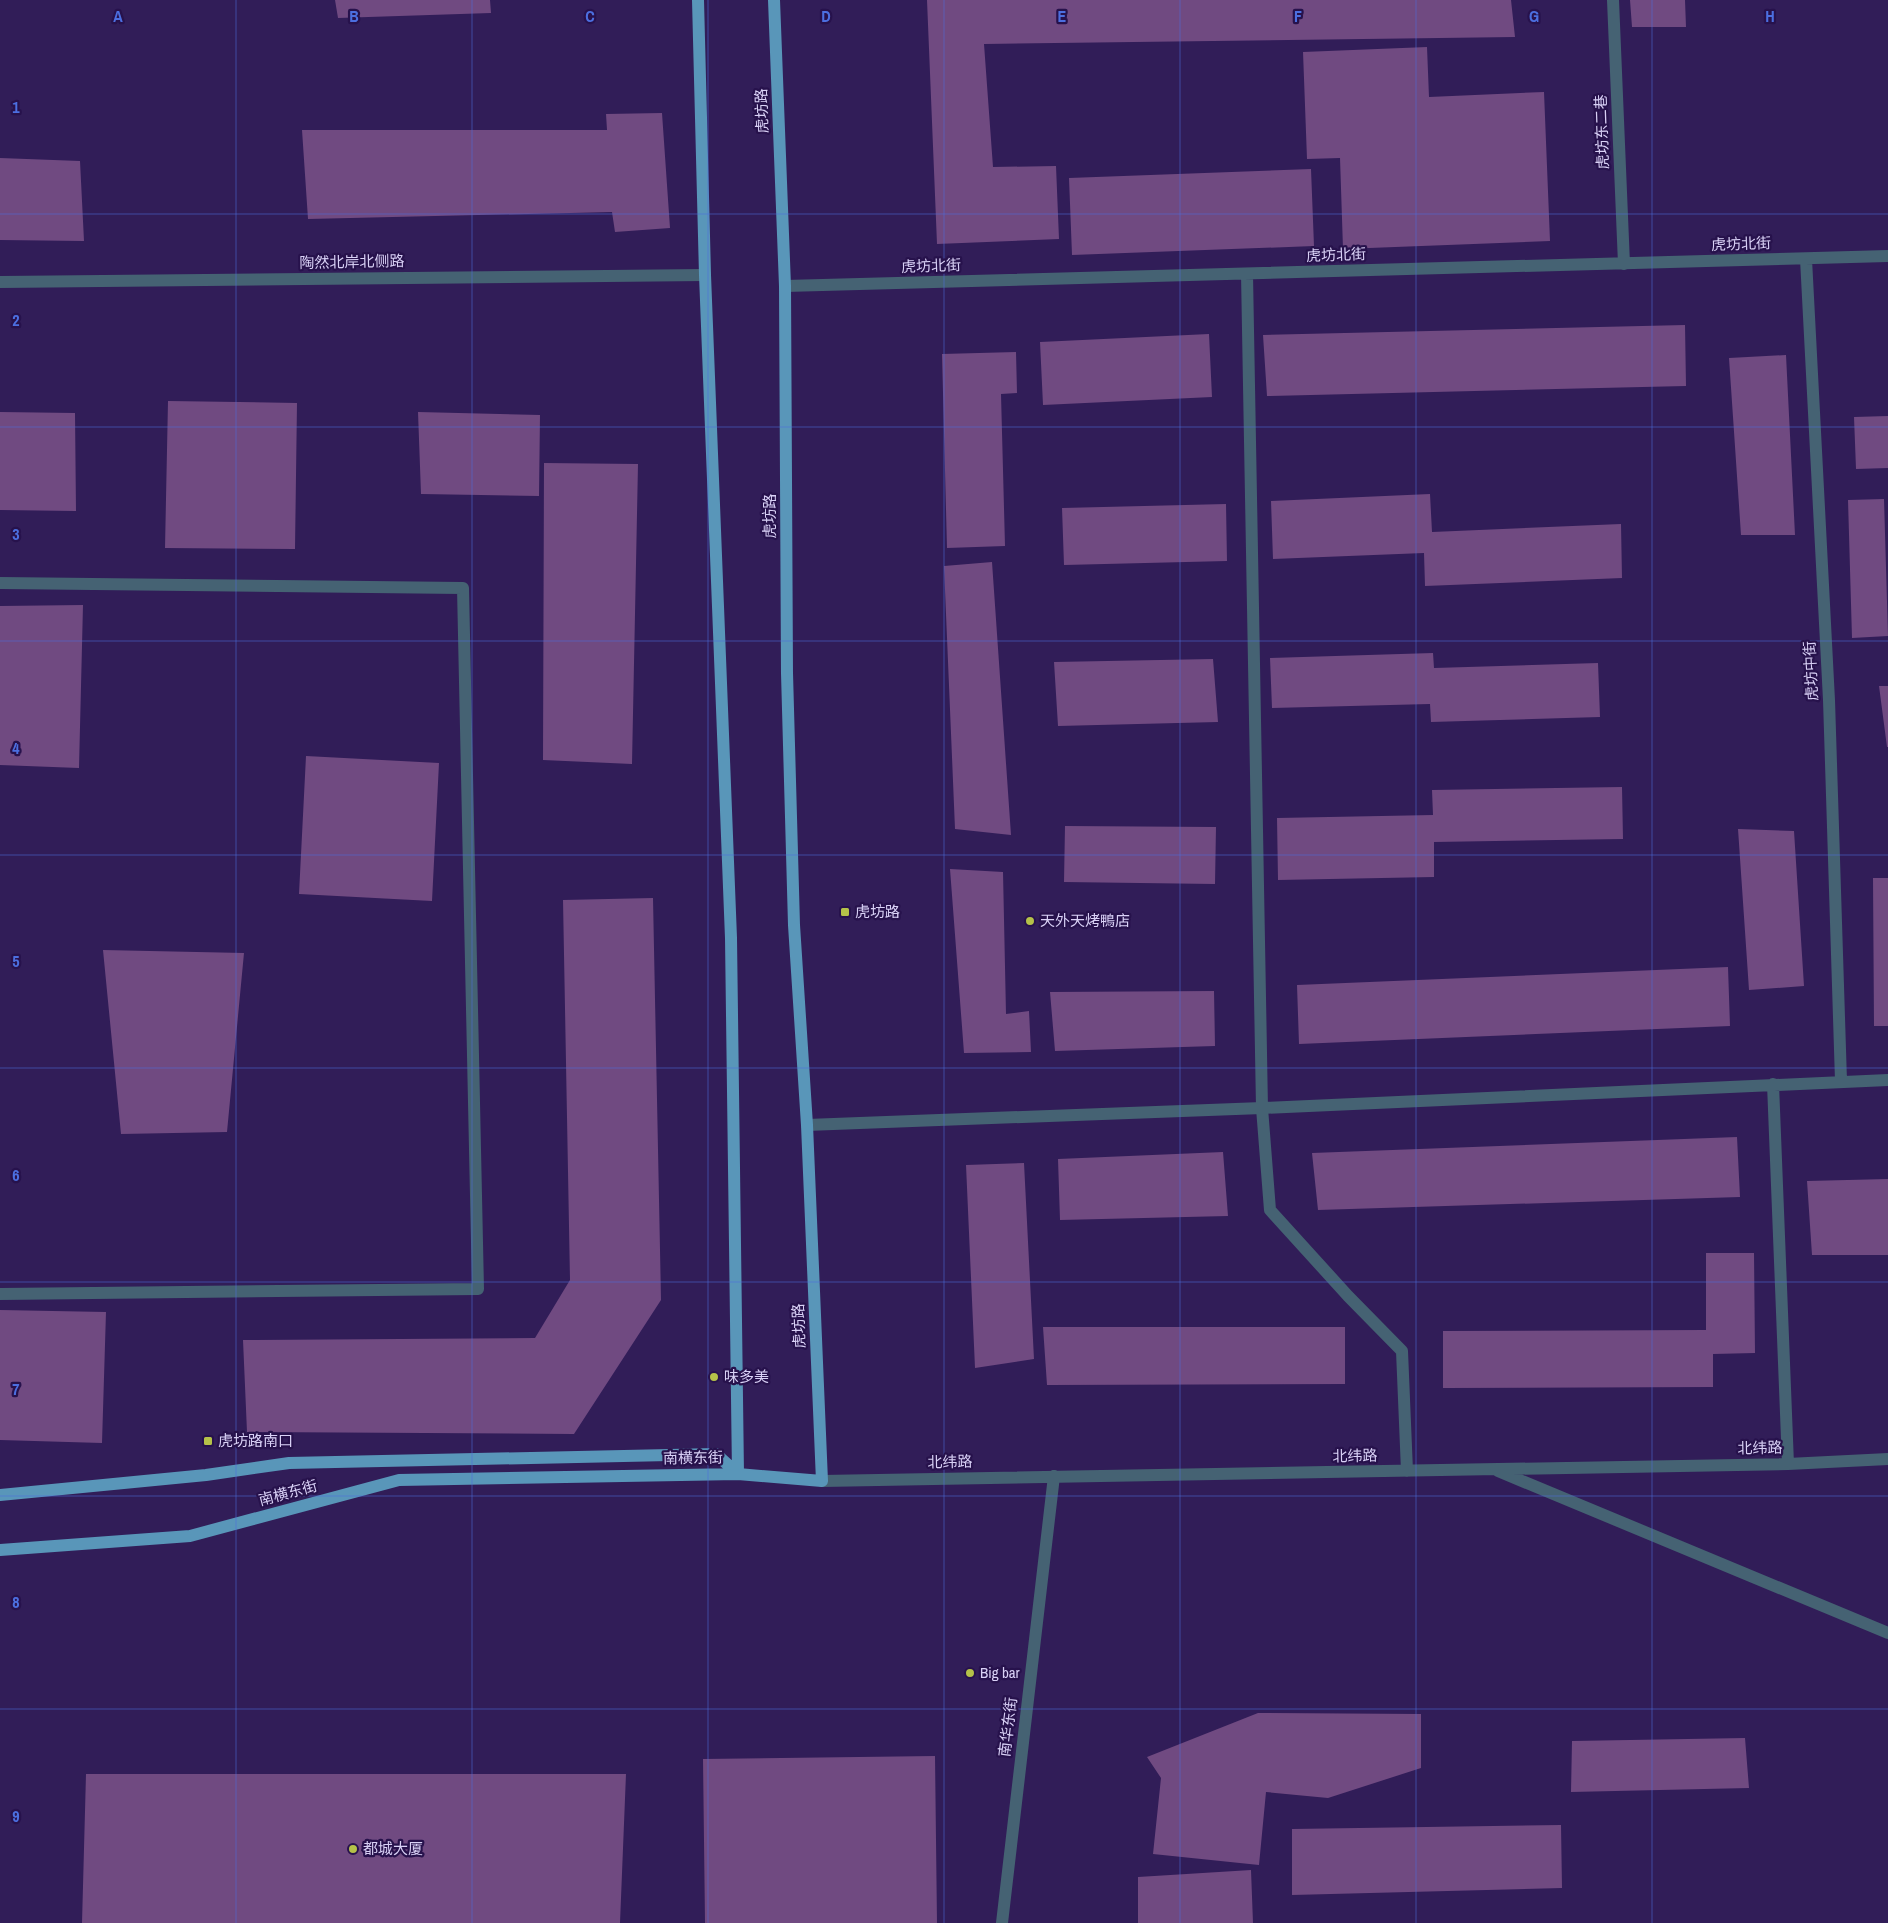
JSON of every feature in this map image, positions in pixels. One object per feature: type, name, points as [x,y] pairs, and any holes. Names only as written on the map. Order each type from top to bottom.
[{"type":"main road","points":[[698,0],[705,275],[731,938],[738,1474],[822,1481]]},
{"type":"main road","name":"虎坊路","points":[[774,0],[784,286],[787,682],[794,925],[807,1125],[822,1481]]},
{"type":"main road","name":"南横东街","points":[[0,1495],[206,1474],[289,1463],[716,1454],[738,1474]]},
{"type":"main road","name":"南横东街","points":[[0,1550],[190,1536],[400,1480],[738,1474]]},
{"type":"street","name":"虎坊东二巷","points":[[1613,0],[1624,264]]},
{"type":"street","name":"虎坊北街","points":[[784,286],[1888,256]]},
{"type":"street","name":"虎坊中街","points":[[1806,259],[1828,700],[1841,1081]]},
{"type":"street","points":[[1247,274],[1262,1108],[1270,1210],[1348,1296],[1402,1351],[1407,1471]]},
{"type":"street","name":"陶然北岸北侧路","points":[[0,282],[705,275]]},
{"type":"street","points":[[0,583],[463,588],[478,1289],[0,1294]]},
{"type":"street","points":[[807,1125],[1262,1108],[1888,1080]]},
{"type":"street","points":[[1772,1084],[1788,1464]]},
{"type":"street","name":"北纬路","points":[[822,1481],[1788,1464],[1888,1459]]},
{"type":"street","points":[[1493,1470],[1888,1633]]},
{"type":"street","name":"南华东街","points":[[1002,1923],[1054,1476]]},
{"type":"building","points":[[335,0],[490,0],[491,13],[338,18]]},
{"type":"building","points":[[927,0],[1511,0],[1515,37],[984,44],[993,167],[1056,166],[1059,239],[937,244]]},
{"type":"building","points":[[1630,0],[1685,0],[1686,27],[1632,27]]},
{"type":"building","points":[[1427,47],[1429,97],[1544,92],[1550,241],[1343,249],[1340,158],[1307,159],[1303,52]]},
{"type":"building","points":[[662,113],[670,228],[615,232],[612,212],[308,219],[302,130],[607,130],[606,114]]},
{"type":"building","points":[[0,158],[80,161],[84,241],[0,240]]},
{"type":"building","points":[[1311,169],[1314,246],[1072,255],[1069,178]]},
{"type":"building","points":[[1685,325],[1686,386],[1267,396],[1263,335]]},
{"type":"building","points":[[1209,334],[1212,397],[1043,405],[1040,342]]},
{"type":"building","points":[[1016,352],[1017,393],[1001,394],[1005,546],[947,548],[942,354]]},
{"type":"building","points":[[1786,355],[1795,535],[1741,535],[1729,358]]},
{"type":"building","points":[[168,401],[297,403],[295,549],[165,548]]},
{"type":"building","points":[[0,412],[75,413],[76,511],[0,510]]},
{"type":"building","points":[[418,412],[540,415],[539,496],[421,494]]},
{"type":"building","points":[[1888,416],[1888,468],[1856,469],[1854,417]]},
{"type":"building","points":[[544,463],[638,464],[632,764],[543,760]]},
{"type":"building","points":[[1430,494],[1432,532],[1621,524],[1622,578],[1425,586],[1424,553],[1273,559],[1271,501]]},
{"type":"building","points":[[1884,499],[1888,636],[1852,638],[1848,500]]},
{"type":"building","points":[[1226,504],[1227,561],[1064,565],[1062,508]]},
{"type":"building","points":[[992,562],[1011,835],[955,829],[944,566]]},
{"type":"building","points":[[83,605],[79,768],[0,765],[0,606]]},
{"type":"building","points":[[1433,653],[1434,668],[1598,663],[1600,717],[1431,722],[1430,704],[1272,708],[1270,658]]},
{"type":"building","points":[[1213,659],[1218,722],[1058,726],[1054,662]]},
{"type":"building","points":[[1879,686],[1888,686],[1888,747],[1887,747]]},
{"type":"building","points":[[306,756],[439,763],[432,901],[299,894]]},
{"type":"building","points":[[1622,787],[1623,839],[1434,842],[1434,877],[1278,880],[1277,818],[1433,815],[1432,790]]},
{"type":"building","points":[[1065,826],[1216,827],[1215,884],[1064,882]]},
{"type":"building","points":[[1738,829],[1794,831],[1804,986],[1749,990]]},
{"type":"building","points":[[950,869],[1003,872],[1006,1014],[1029,1011],[1031,1052],[964,1053]]},
{"type":"building","points":[[1873,878],[1888,878],[1888,1026],[1874,1026]]},
{"type":"building","points":[[653,898],[661,1300],[574,1434],[247,1432],[243,1340],[535,1338],[570,1280],[563,900]]},
{"type":"building","points":[[103,950],[244,953],[227,1132],[121,1134]]},
{"type":"building","points":[[1728,967],[1730,1026],[1299,1044],[1297,985]]},
{"type":"building","points":[[1214,991],[1215,1046],[1055,1051],[1050,992]]},
{"type":"building","points":[[1737,1137],[1740,1197],[1318,1210],[1312,1153]]},
{"type":"building","points":[[1223,1152],[1228,1216],[1060,1220],[1058,1159]]},
{"type":"building","points":[[1024,1163],[1034,1359],[975,1368],[966,1165]]},
{"type":"building","points":[[1888,1179],[1888,1255],[1812,1255],[1807,1181]]},
{"type":"building","points":[[1706,1253],[1754,1253],[1755,1353],[1713,1354],[1713,1387],[1443,1388],[1443,1331],[1706,1330]]},
{"type":"building","points":[[0,1310],[106,1312],[102,1443],[0,1440]]},
{"type":"building","points":[[1043,1327],[1345,1327],[1345,1384],[1047,1385]]},
{"type":"building","points":[[1258,1713],[1421,1714],[1421,1768],[1328,1798],[1266,1792],[1259,1865],[1153,1854],[1161,1778],[1147,1757]]},
{"type":"building","points":[[1745,1738],[1749,1788],[1571,1792],[1572,1741]]},
{"type":"building","points":[[935,1756],[937,1923],[705,1923],[703,1759]]},
{"type":"building","name":"都城大厦","points":[[86,1774],[626,1774],[620,1923],[82,1923]]},
{"type":"building","points":[[1561,1825],[1562,1888],[1292,1895],[1292,1829]]},
{"type":"building","points":[[1251,1870],[1253,1923],[1138,1923],[1138,1877]]},
{"type":"place","name":"虎坊路","points":[[845,912]]},
{"type":"place","name":"天外天烤鴨店","points":[[1030,921]]},
{"type":"place","name":"味多美","points":[[714,1377]]},
{"type":"place","name":"虎坊路南口","points":[[208,1441]]},
{"type":"place","name":"Big bar","points":[[970,1673]]},
{"type":"place","name":"都城大厦","points":[[353,1849]]}]
